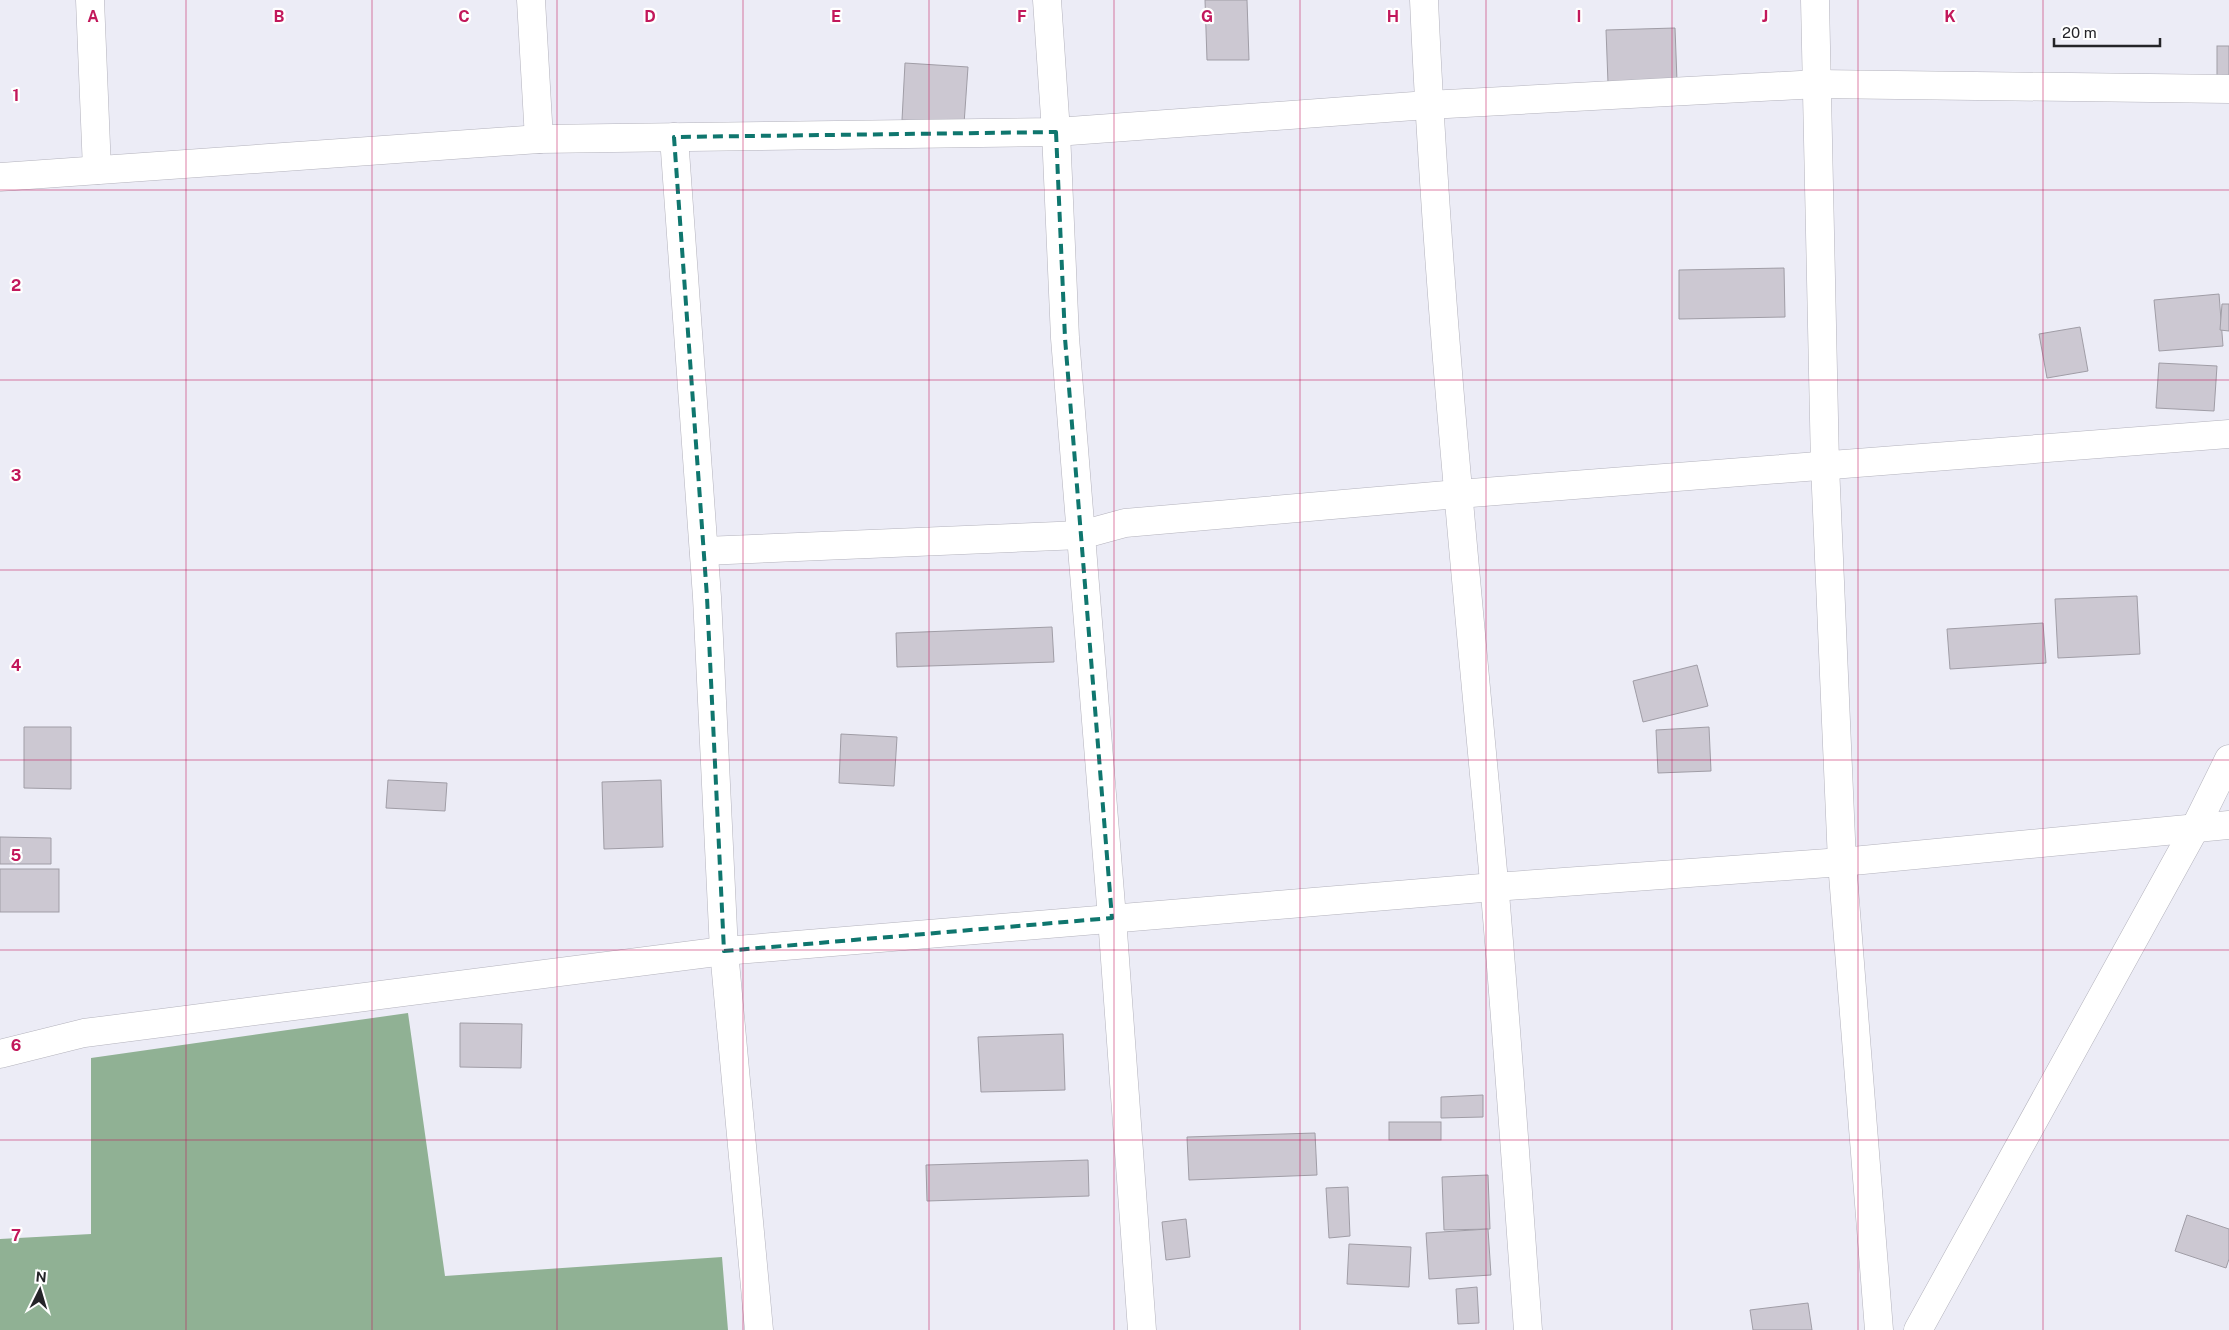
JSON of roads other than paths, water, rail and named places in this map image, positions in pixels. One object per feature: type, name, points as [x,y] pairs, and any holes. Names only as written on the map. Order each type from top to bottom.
[{"type":"street","points":[[90,0],[97,170]]},
{"type":"street","points":[[531,0],[539,139]]},
{"type":"street","points":[[1047,0],[1056,132],[1065,338],[1112,918],[1142,1330]]},
{"type":"street","points":[[1424,0],[1428,104],[1458,494],[1494,887],[1528,1330]]},
{"type":"street","points":[[1815,0],[1826,465],[1842,862],[1880,1330]]},
{"type":"street","points":[[0,177],[539,139],[1056,132],[1428,104],[1818,84],[2229,89]]},
{"type":"street","points":[[674,137],[704,551],[724,951],[759,1330]]},
{"type":"street","points":[[704,551],[1081,535],[1125,523],[1458,494],[2229,434]]},
{"type":"street","points":[[1918,1330],[2194,830],[2229,759]]},
{"type":"street","points":[[0,1054],[84,1033],[724,951],[1494,887],[1842,862],[2194,830],[2229,825]]}]
